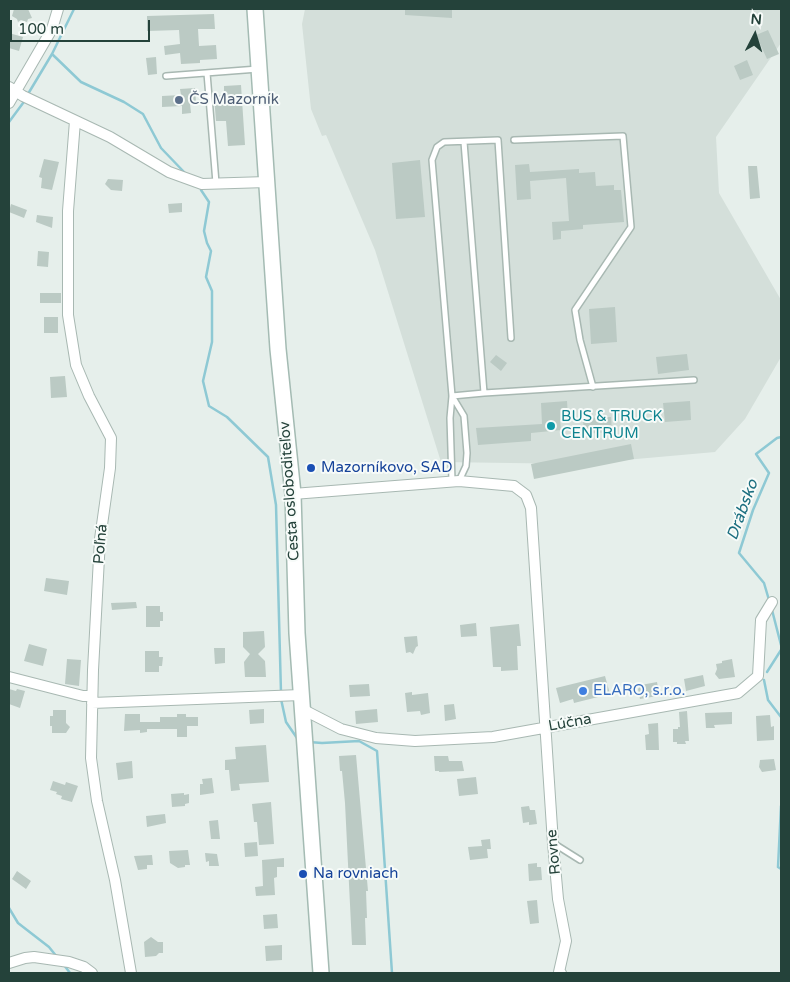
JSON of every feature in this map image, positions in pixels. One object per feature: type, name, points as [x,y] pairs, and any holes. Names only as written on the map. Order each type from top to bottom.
[{"type":"main road","name":"Cesta osloboditeľov","points":[[254,9],[278,349],[293,494],[297,633],[322,973]]},
{"type":"street","points":[[9,103],[52,29],[58,9]]},
{"type":"street","points":[[16,92],[110,137],[168,172],[202,184],[267,182]]},
{"type":"street","name":"Poľná","points":[[75,121],[68,211],[68,315],[76,365],[89,396],[111,438],[110,468],[100,539],[91,758],[97,801],[115,880],[131,973]]},
{"type":"street","name":"Rovne","points":[[293,494],[456,481],[514,486],[526,495],[531,508],[558,899],[566,940],[559,972],[561,973]]},
{"type":"street","name":"Lúčna","points":[[302,702],[341,729],[384,739],[416,741],[493,738],[738,693],[758,676],[760,620],[772,602]]},
{"type":"street","points":[[9,677],[92,700],[302,702]]},
{"type":"street","points":[[9,964],[34,957],[69,962],[84,967],[92,973]]},
{"type":"lane","points":[[166,76],[259,69]]},
{"type":"lane","points":[[207,73],[216,183]]},
{"type":"lane","points":[[514,140],[623,136],[631,228],[575,310],[580,340],[593,387]]},
{"type":"lane","points":[[456,481],[450,418],[452,396],[432,160],[436,147],[444,142],[498,140],[511,338]]},
{"type":"lane","points":[[464,142],[484,393]]},
{"type":"lane","points":[[452,396],[694,380]]},
{"type":"lane","points":[[452,396],[464,416],[466,443],[466,466],[456,481]]},
{"type":"lane","points":[[554,843],[580,860]]},
{"type":"shaded area","points":[[305,9],[781,9],[781,43],[716,137],[719,193],[781,300],[781,357],[745,419],[715,452],[580,464],[441,462],[375,250],[326,135],[322,136],[311,109],[302,24]]},
{"type":"building","points":[[14,9],[28,9],[32,18],[28,19],[27,22],[21,20],[18,22],[12,16]]},
{"type":"building","points":[[405,9],[452,9],[452,18],[405,15]]},
{"type":"building","points":[[214,14],[215,29],[198,29],[199,46],[216,45],[217,59],[200,60],[200,63],[181,64],[180,53],[165,55],[164,46],[180,44],[179,30],[147,31],[147,16]]},
{"type":"building","points":[[768,30],[779,54],[767,59],[756,35]]},
{"type":"building","points":[[9,33],[23,37],[19,51],[9,48]]},
{"type":"building","points":[[156,57],[157,74],[148,75],[146,58]]},
{"type":"building","points":[[747,60],[753,75],[740,80],[734,66]]},
{"type":"building","points":[[241,85],[245,145],[228,146],[226,121],[216,121],[214,96],[224,95],[224,86]]},
{"type":"building","name":"ČS Mazorník","points":[[195,88],[196,103],[190,104],[191,113],[182,114],[182,106],[162,107],[162,96],[181,95],[180,89]]},
{"type":"building","points":[[44,159],[59,162],[52,190],[41,188],[42,178],[39,177]]},
{"type":"building","points":[[420,160],[425,217],[396,219],[392,163]]},
{"type":"building","points":[[529,164],[530,172],[579,169],[579,173],[595,172],[596,186],[614,185],[614,190],[621,190],[624,222],[583,225],[583,229],[561,231],[561,239],[553,240],[552,222],[569,221],[566,178],[530,181],[531,199],[517,200],[515,165]]},
{"type":"building","points":[[748,166],[757,166],[760,198],[750,199]]},
{"type":"building","points":[[108,179],[123,180],[122,191],[111,190],[105,184]]},
{"type":"building","points":[[182,203],[182,212],[169,213],[168,204]]},
{"type":"building","points":[[11,204],[27,210],[24,218],[9,212]]},
{"type":"building","points":[[37,215],[53,217],[52,228],[36,222]]},
{"type":"building","points":[[38,251],[49,252],[48,267],[37,266]]},
{"type":"building","points":[[40,293],[61,293],[61,303],[40,303]]},
{"type":"building","points":[[615,307],[617,342],[591,344],[589,309]]},
{"type":"building","points":[[44,317],[58,317],[58,333],[44,333]]},
{"type":"building","points":[[687,354],[689,370],[658,374],[656,357]]},
{"type":"building","points":[[496,355],[507,363],[501,371],[490,362]]},
{"type":"building","points":[[65,376],[67,397],[51,398],[50,377]]},
{"type":"building","points":[[567,401],[568,418],[560,420],[561,430],[531,433],[531,441],[478,445],[476,428],[542,424],[541,403]]},
{"type":"building","points":[[690,401],[691,420],[665,422],[663,403]]},
{"type":"building","points":[[611,417],[612,432],[584,434],[583,418]]},
{"type":"building","points":[[631,444],[634,459],[534,479],[531,464]]},
{"type":"building","points":[[46,578],[69,581],[67,595],[44,591]]},
{"type":"building","points":[[136,602],[137,608],[112,610],[111,603]]},
{"type":"building","points":[[146,606],[160,606],[160,612],[163,612],[163,621],[160,621],[160,627],[146,627]]},
{"type":"building","points":[[476,623],[477,636],[461,637],[460,625]]},
{"type":"building","points":[[519,624],[521,646],[517,646],[518,670],[501,671],[501,667],[493,667],[490,627]]},
{"type":"building","points":[[264,631],[265,647],[258,654],[265,661],[266,677],[245,677],[244,662],[250,654],[243,647],[243,632]]},
{"type":"building","points":[[417,636],[418,646],[413,654],[410,652],[406,653],[404,637]]},
{"type":"building","points":[[29,644],[47,649],[43,666],[24,661]]},
{"type":"building","points":[[214,648],[225,648],[225,663],[215,664]]},
{"type":"building","points":[[145,651],[159,651],[159,657],[163,657],[162,666],[159,666],[159,672],[145,672]]},
{"type":"building","points":[[67,659],[81,660],[79,686],[65,684]]},
{"type":"building","points":[[732,659],[735,677],[719,679],[715,674],[716,664]]},
{"type":"building","points":[[703,675],[705,686],[686,691],[684,679]]},
{"type":"building","name":"ELARO, s.r.o.","points":[[605,676],[610,694],[574,703],[573,699],[560,703],[556,688]]},
{"type":"building","points":[[657,682],[659,693],[657,696],[640,699],[638,689],[641,685]]},
{"type":"building","points":[[369,684],[370,696],[350,697],[349,685]]},
{"type":"building","points":[[9,689],[25,691],[20,708],[9,704]]},
{"type":"building","points":[[412,692],[412,695],[428,693],[430,713],[421,715],[420,711],[407,712],[405,693]]},
{"type":"building","points":[[454,704],[456,719],[445,721],[444,705]]},
{"type":"building","points":[[264,709],[264,723],[250,724],[249,710]]},
{"type":"building","points":[[377,709],[378,722],[356,724],[355,711]]},
{"type":"building","points":[[53,710],[66,710],[66,723],[70,727],[66,733],[52,733],[50,716],[53,716]]},
{"type":"building","points":[[687,711],[689,741],[685,741],[686,744],[677,744],[677,742],[673,742],[673,729],[680,727],[679,712]]},
{"type":"building","points":[[732,712],[732,724],[714,725],[715,728],[706,728],[705,713]]},
{"type":"building","points":[[125,714],[140,714],[140,722],[160,722],[160,717],[177,717],[177,714],[186,714],[186,717],[198,717],[198,726],[187,726],[187,737],[177,737],[177,729],[147,729],[147,732],[140,733],[140,730],[124,731]]},
{"type":"building","points":[[770,715],[771,727],[774,726],[774,740],[757,741],[756,716]]},
{"type":"building","points":[[658,723],[659,750],[646,750],[645,735],[649,734],[648,724]]},
{"type":"building","points":[[266,745],[269,782],[239,784],[240,790],[231,791],[229,770],[225,770],[225,760],[236,759],[235,747]]},
{"type":"building","points":[[356,755],[368,891],[366,891],[367,918],[365,918],[366,945],[352,945],[345,803],[339,756]]},
{"type":"building","points":[[434,756],[448,756],[449,761],[462,761],[464,771],[435,771]]},
{"type":"building","points":[[774,759],[776,770],[762,772],[759,767],[760,760]]},
{"type":"building","points":[[132,761],[133,778],[118,780],[116,763]]},
{"type":"building","points":[[476,777],[478,794],[459,796],[457,779]]},
{"type":"building","points":[[212,778],[214,793],[200,795],[200,784],[203,784],[202,779]]},
{"type":"building","points":[[53,781],[65,785],[66,782],[78,786],[72,802],[61,799],[62,796],[50,790]]},
{"type":"building","points":[[184,793],[184,795],[189,794],[189,803],[185,804],[185,806],[172,807],[171,794]]},
{"type":"building","points":[[271,802],[274,844],[259,845],[257,822],[254,822],[252,804]]},
{"type":"building","points":[[529,806],[530,810],[535,810],[537,824],[529,825],[529,822],[523,823],[521,807]]},
{"type":"building","points":[[165,814],[166,823],[147,827],[146,816]]},
{"type":"building","points":[[218,820],[220,839],[211,839],[209,821]]},
{"type":"building","points":[[490,839],[491,849],[487,849],[488,858],[470,860],[468,847],[482,846],[481,840]]},
{"type":"building","points":[[257,842],[258,856],[245,857],[244,843]]},
{"type":"building","points":[[188,850],[190,865],[178,868],[170,863],[169,851]]},
{"type":"building","points":[[205,853],[217,854],[219,866],[209,866],[209,861],[206,862]]},
{"type":"building","points":[[152,855],[153,865],[147,865],[147,869],[138,870],[134,856]]},
{"type":"building","points":[[284,858],[284,867],[277,867],[277,877],[274,878],[275,895],[256,896],[255,887],[263,886],[262,860]]},
{"type":"building","points":[[537,863],[537,867],[541,867],[542,880],[529,881],[528,864]]},
{"type":"building","points":[[17,871],[31,881],[26,889],[12,879]]},
{"type":"building","points":[[537,900],[539,923],[530,924],[527,901]]},
{"type":"building","points":[[277,914],[278,928],[264,929],[263,915]]},
{"type":"building","points":[[151,937],[158,942],[163,942],[163,953],[145,957],[144,942]]},
{"type":"building","points":[[282,945],[282,960],[266,961],[265,946]]},
{"type":"waterway","points":[[28,94],[52,54],[74,9]]},
{"type":"waterway","points":[[52,54],[81,82],[124,102],[143,114],[161,148],[185,173]]},
{"type":"waterway","points":[[9,122],[26,99]]},
{"type":"waterway","points":[[201,190],[209,202],[204,231],[211,251],[206,277],[212,291],[212,342],[203,381],[209,406],[227,417],[268,457],[276,505],[281,693]]},
{"type":"waterway","name":"Drábsko","points":[[769,600],[764,583],[739,553],[753,510],[769,473],[756,454],[781,437]]},
{"type":"waterway","name":"Drábsko","points":[[772,610],[781,645]]},
{"type":"waterway","name":"Drábsko","points":[[767,672],[781,650]]},
{"type":"waterway","name":"Drábsko","points":[[764,680],[768,700],[781,717]]},
{"type":"waterway","points":[[281,699],[286,722],[299,741]]},
{"type":"waterway","points":[[309,742],[359,741],[377,751],[392,973]]},
{"type":"waterway","name":"Drábsko","points":[[781,806],[778,867],[781,869]]},
{"type":"waterway","points":[[9,908],[18,923],[49,947],[57,957]]},
{"type":"waterway","points":[[64,965],[70,973]]},
{"type":"place","name":"ČS Mazorník","points":[[179,100]]},
{"type":"place","name":"BUS & TRUCK CENTRUM","points":[[551,426]]},
{"type":"place","name":"Mazorníkovo, SAD","points":[[311,468]]},
{"type":"place","name":"ELARO, s.r.o.","points":[[583,691]]},
{"type":"place","name":"Na rovniach","points":[[303,874]]}]
